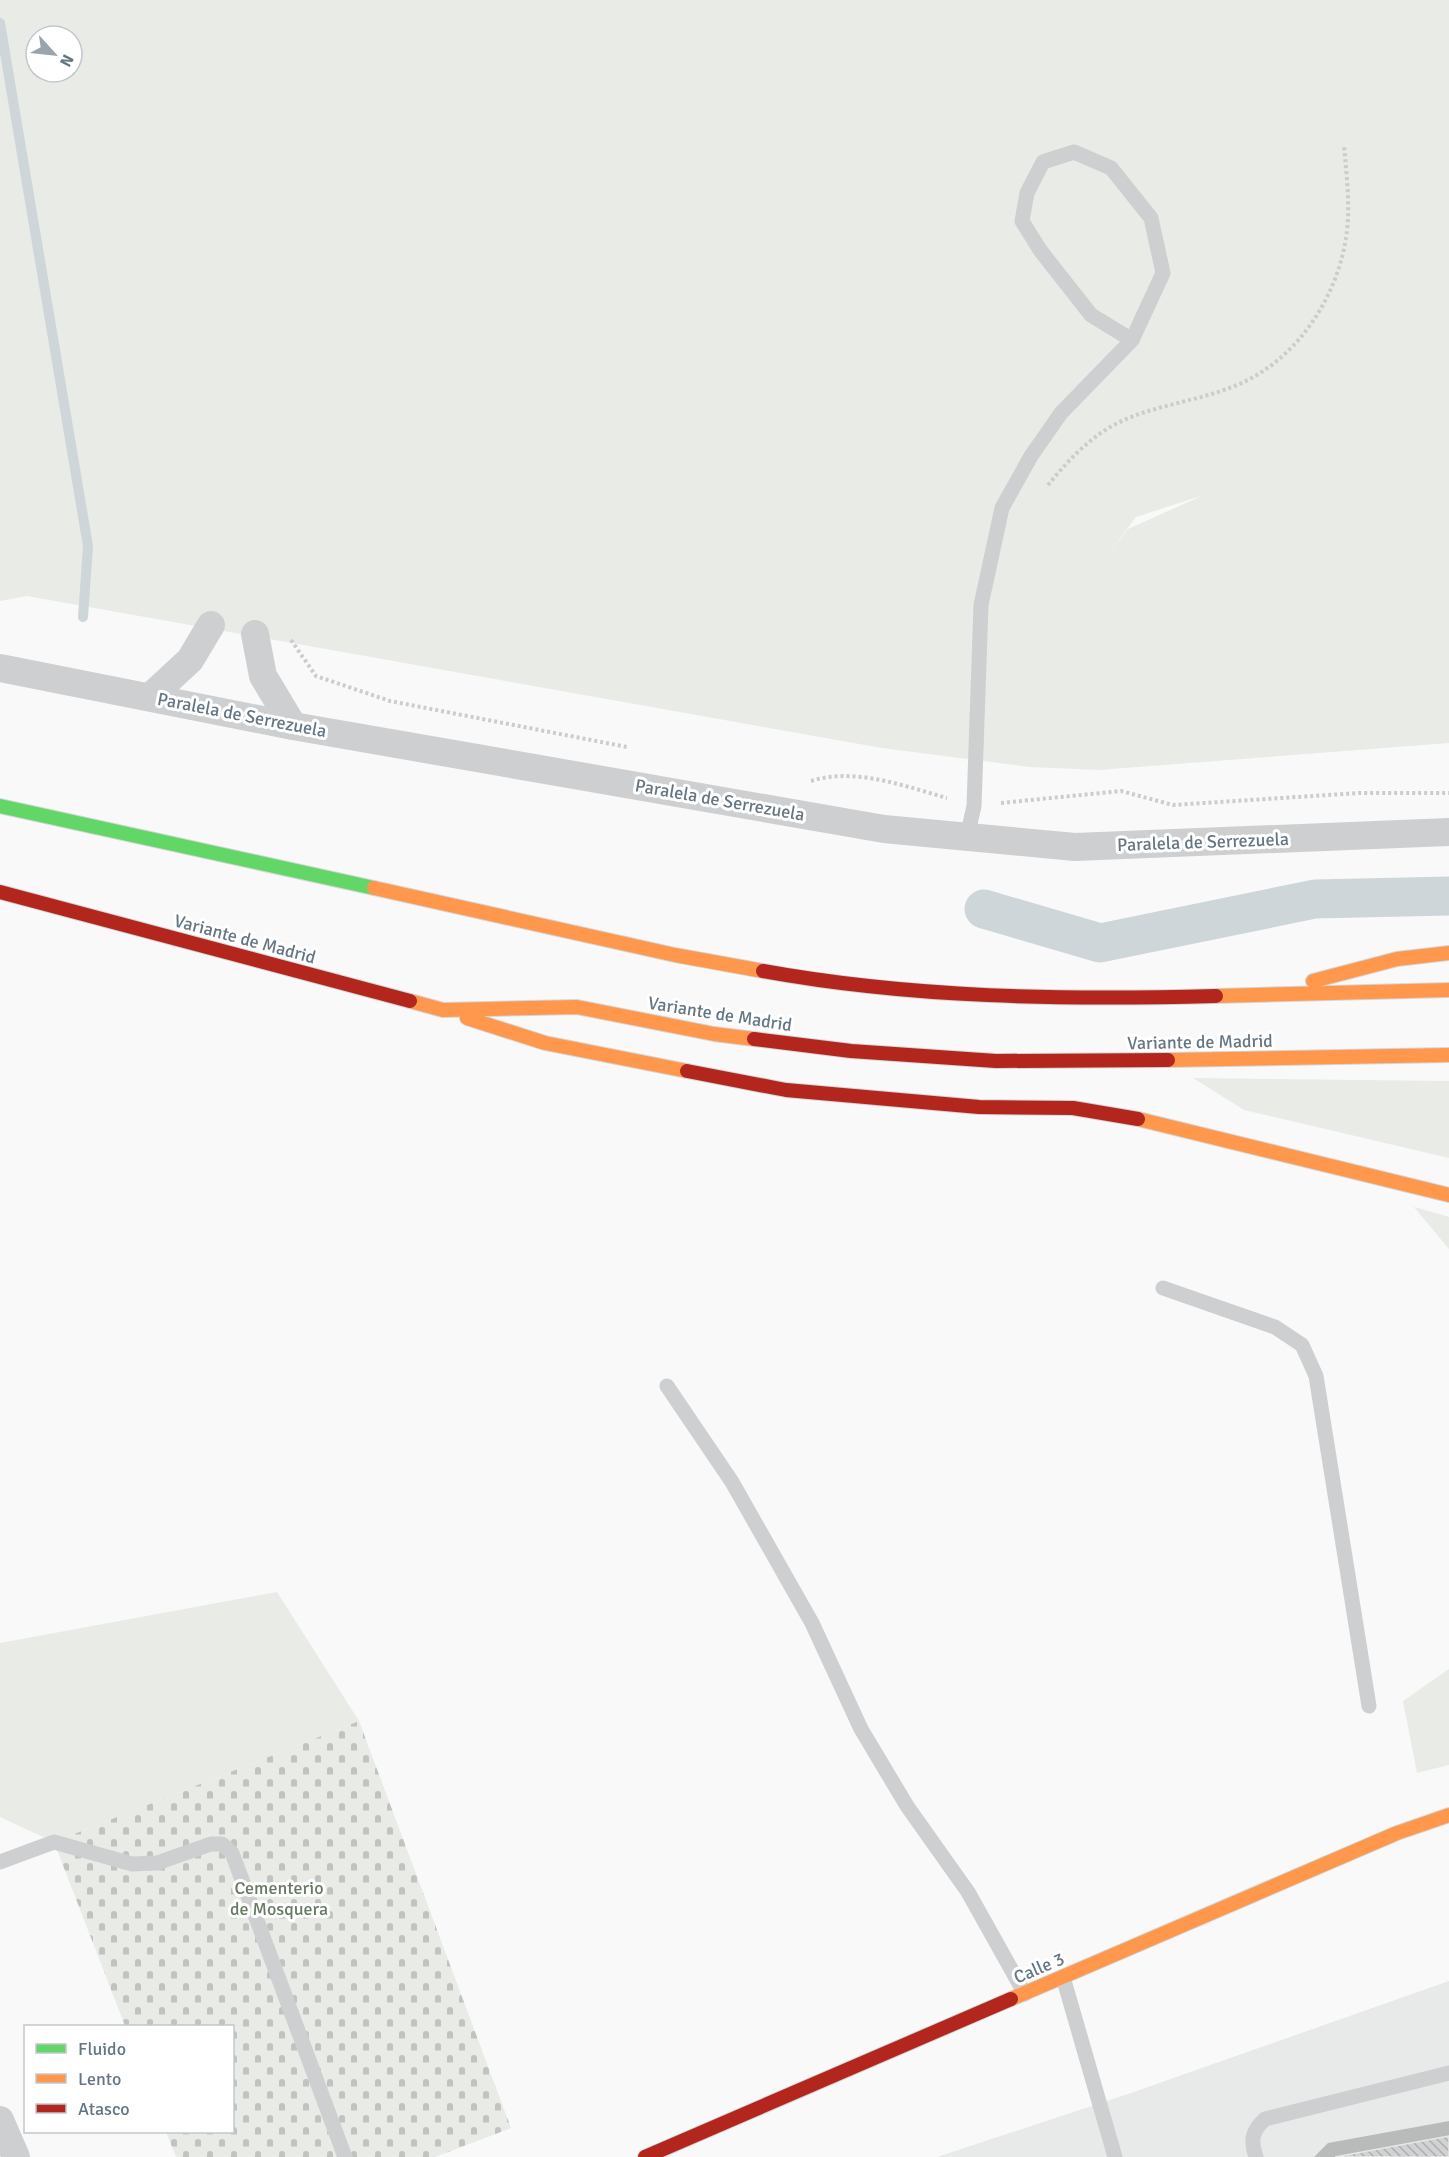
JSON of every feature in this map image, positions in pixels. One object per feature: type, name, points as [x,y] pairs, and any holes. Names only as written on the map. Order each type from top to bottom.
[{"type":"main road","points":[[0,806],[675,955],[831,983],[988,996],[1252,997],[1449,990]]},
{"type":"main road","name":"Variante de Madrid","points":[[0,892],[443,1010],[578,1007],[714,1034],[851,1052],[996,1061],[1124,1062],[1449,1055]]},
{"type":"main road","points":[[1252,997],[1397,959],[1449,953]]},
{"type":"main road","points":[[443,1010],[544,1043],[786,1090],[979,1107],[1073,1108],[1140,1119],[1449,1195]]},
{"type":"main road","name":"Calle 3","points":[[645,2157],[1397,1833],[1449,1815]]},
{"type":"street","points":[[150,698],[190,660],[211,625]]},
{"type":"street","points":[[255,634],[263,676],[293,726]]},
{"type":"street","name":"Paralela de Serrezuela","points":[[0,668],[293,726],[884,829],[1075,847],[1449,832]]},
{"type":"street","points":[[0,2120],[16,2157]]},
{"type":"lane","points":[[967,837],[974,806],[981,605],[1002,508],[1031,456],[1061,412],[1132,340],[1163,273],[1151,218],[1111,168],[1074,152],[1042,162],[1027,193],[1022,221],[1040,250],[1091,315],[1132,340]]},
{"type":"lane","points":[[1163,1288],[1275,1327],[1302,1345],[1316,1376],[1369,1706]]},
{"type":"lane","points":[[667,1386],[732,1482],[812,1623],[861,1729],[907,1806],[968,1892],[1025,1994]]},
{"type":"lane","points":[[0,1862],[54,1842],[132,1864],[156,1863],[211,1844],[222,1844],[232,1853],[345,2157]]},
{"type":"lane","points":[[1063,1977],[1115,2157]]},
{"type":"lane","points":[[1256,2157],[1251,2143],[1255,2128],[1265,2119],[1449,2073]]},
{"type":"path","points":[[1047,487],[1068,461],[1112,426],[1238,385],[1286,352],[1306,331],[1335,282],[1344,253],[1348,218],[1344,145]]},
{"type":"path","points":[[255,634],[292,640],[316,676],[390,701],[628,747]]},
{"type":"path","points":[[804,783],[827,776],[875,778],[974,806],[1121,791],[1173,805],[1359,793],[1449,793]]},
{"type":"shaded area","points":[[1449,1981],[1449,2157],[937,2157],[1131,2093]]},
{"type":"green space","points":[[0,0],[1449,0],[1449,743],[1099,770],[1030,767],[882,748],[27,596],[0,601]],"holes":[[[1204,495],[1128,529],[1107,556],[1136,517]]]},
{"type":"green space","points":[[1193,1078],[1449,1081],[1449,1158],[1244,1110]]},
{"type":"green space","points":[[1414,1207],[1449,1217],[1449,1249]]},
{"type":"green space","points":[[277,1592],[359,1721],[54,1842],[0,1817],[0,1643]]},
{"type":"green space","points":[[1449,1669],[1449,1765],[1417,1773],[1403,1701]]},
{"type":"green space","name":"Cementerio de Mosquera","points":[[359,1721],[511,2128],[435,2157],[176,2157],[166,2133],[234,2133],[234,2025],[125,2025],[54,1842]]},
{"type":"building","points":[[1449,2136],[1449,2157],[1335,2157]]},
{"type":"waterway","points":[[0,23],[88,546],[83,617]]},
{"type":"waterway","points":[[984,909],[1100,943],[1315,899],[1449,896]]},
{"type":"traffic: fast","points":[[0,806],[374,888]]},
{"type":"traffic: slow","points":[[374,888],[675,955],[763,971]]},
{"type":"traffic: slow","points":[[1313,981],[1397,959],[1449,953]]},
{"type":"traffic: slow","points":[[1216,996],[1449,990]]},
{"type":"traffic: slow","points":[[410,1001],[443,1010],[577,1007],[714,1034],[754,1039]]},
{"type":"traffic: slow","points":[[467,1018],[545,1043],[687,1071]]},
{"type":"traffic: slow","points":[[1168,1060],[1449,1055]]},
{"type":"traffic: slow","points":[[1138,1119],[1449,1195]]},
{"type":"traffic: slow","points":[[1011,1999],[1397,1833],[1449,1815]]},
{"type":"traffic: jam","points":[[0,892],[410,1001]]},
{"type":"traffic: jam","points":[[763,971],[875,987],[932,992],[1102,998],[1216,996]]},
{"type":"traffic: jam","points":[[754,1039],[851,1051],[996,1061],[1168,1060]]},
{"type":"traffic: jam","points":[[687,1071],[786,1090],[979,1107],[1073,1108],[1138,1119]]},
{"type":"traffic: jam","points":[[645,2157],[1011,1999]]}]
